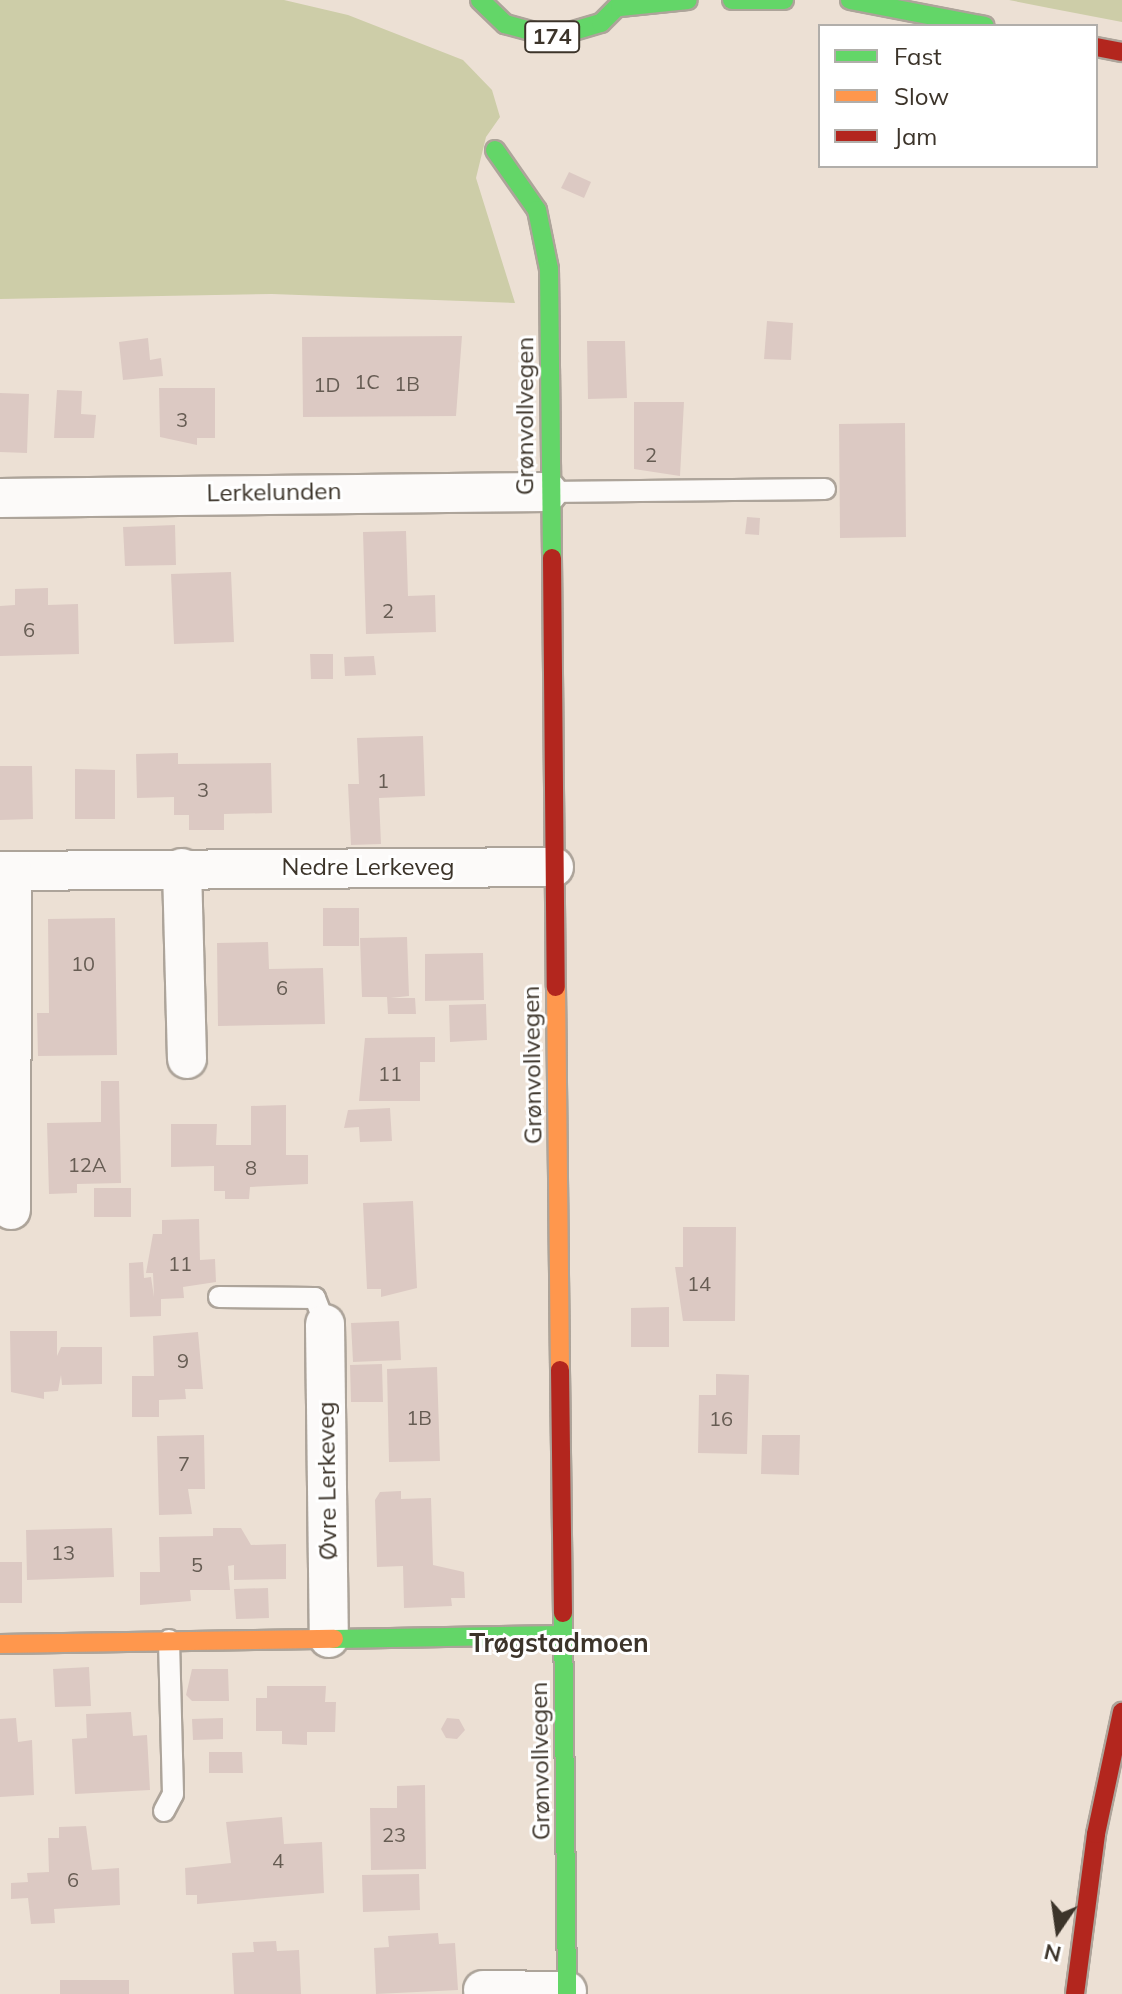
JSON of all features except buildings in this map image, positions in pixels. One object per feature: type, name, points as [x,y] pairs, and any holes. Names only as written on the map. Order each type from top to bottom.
[{"type":"street","name":"174","points":[[459,0],[483,4],[505,24],[553,37],[578,33],[622,3],[688,0]]},
{"type":"street","points":[[732,0],[784,0]]},
{"type":"street","points":[[850,0],[975,24]]},
{"type":"street","points":[[1098,47],[1122,52]]},
{"type":"street","name":"Grønvollvegen","points":[[495,150],[527,190],[544,230],[550,314],[548,492],[567,1992]]},
{"type":"street","name":"Lerkelunden","points":[[0,498],[548,492]]},
{"type":"street","name":"Nedre Lerkeveg","points":[[11,1210],[6,1042],[6,871],[554,867]]},
{"type":"street","points":[[182,868],[187,1059]]},
{"type":"street","name":"Øvre Lerkeveg","points":[[325,1324],[329,1638]]},
{"type":"street","points":[[0,1644],[563,1635]]},
{"type":"street","points":[[1075,1994],[1096,1834],[1122,1712]]},
{"type":"street","points":[[483,1990],[567,1992]]},
{"type":"lane","points":[[548,492],[825,489]]},
{"type":"lane","points":[[219,1297],[315,1298],[325,1324]]},
{"type":"lane","points":[[164,1811],[173,1794],[169,1640]]},
{"type":"green space","points":[[0,0],[284,0],[348,15],[463,60],[492,90],[500,117],[486,137],[476,178],[515,303],[272,294],[0,299]]},
{"type":"green space","points":[[1009,0],[1122,0],[1122,22],[1049,8]]},
{"type":"traffic: fast","points":[[480,0],[505,24],[553,37],[601,23],[624,0]]},
{"type":"traffic: fast","points":[[620,7],[688,0]]},
{"type":"traffic: fast","points":[[732,0],[784,0]]},
{"type":"traffic: fast","points":[[850,0],[975,24]]},
{"type":"traffic: fast","points":[[495,150],[537,210],[549,269],[552,558]]},
{"type":"traffic: fast","points":[[563,1613],[567,1994]]},
{"type":"traffic: fast","points":[[334,1639],[563,1635]]},
{"type":"traffic: slow","points":[[556,987],[560,1370]]},
{"type":"traffic: slow","points":[[0,1644],[334,1639]]},
{"type":"traffic: jam","points":[[1098,47],[1122,52]]},
{"type":"traffic: jam","points":[[552,558],[556,987]]},
{"type":"traffic: jam","points":[[560,1370],[563,1613]]},
{"type":"traffic: jam","points":[[1075,1994],[1096,1834],[1122,1712]]},
{"type":"district","name":"Trøgstadmoen","points":[[559,1643]]}]
